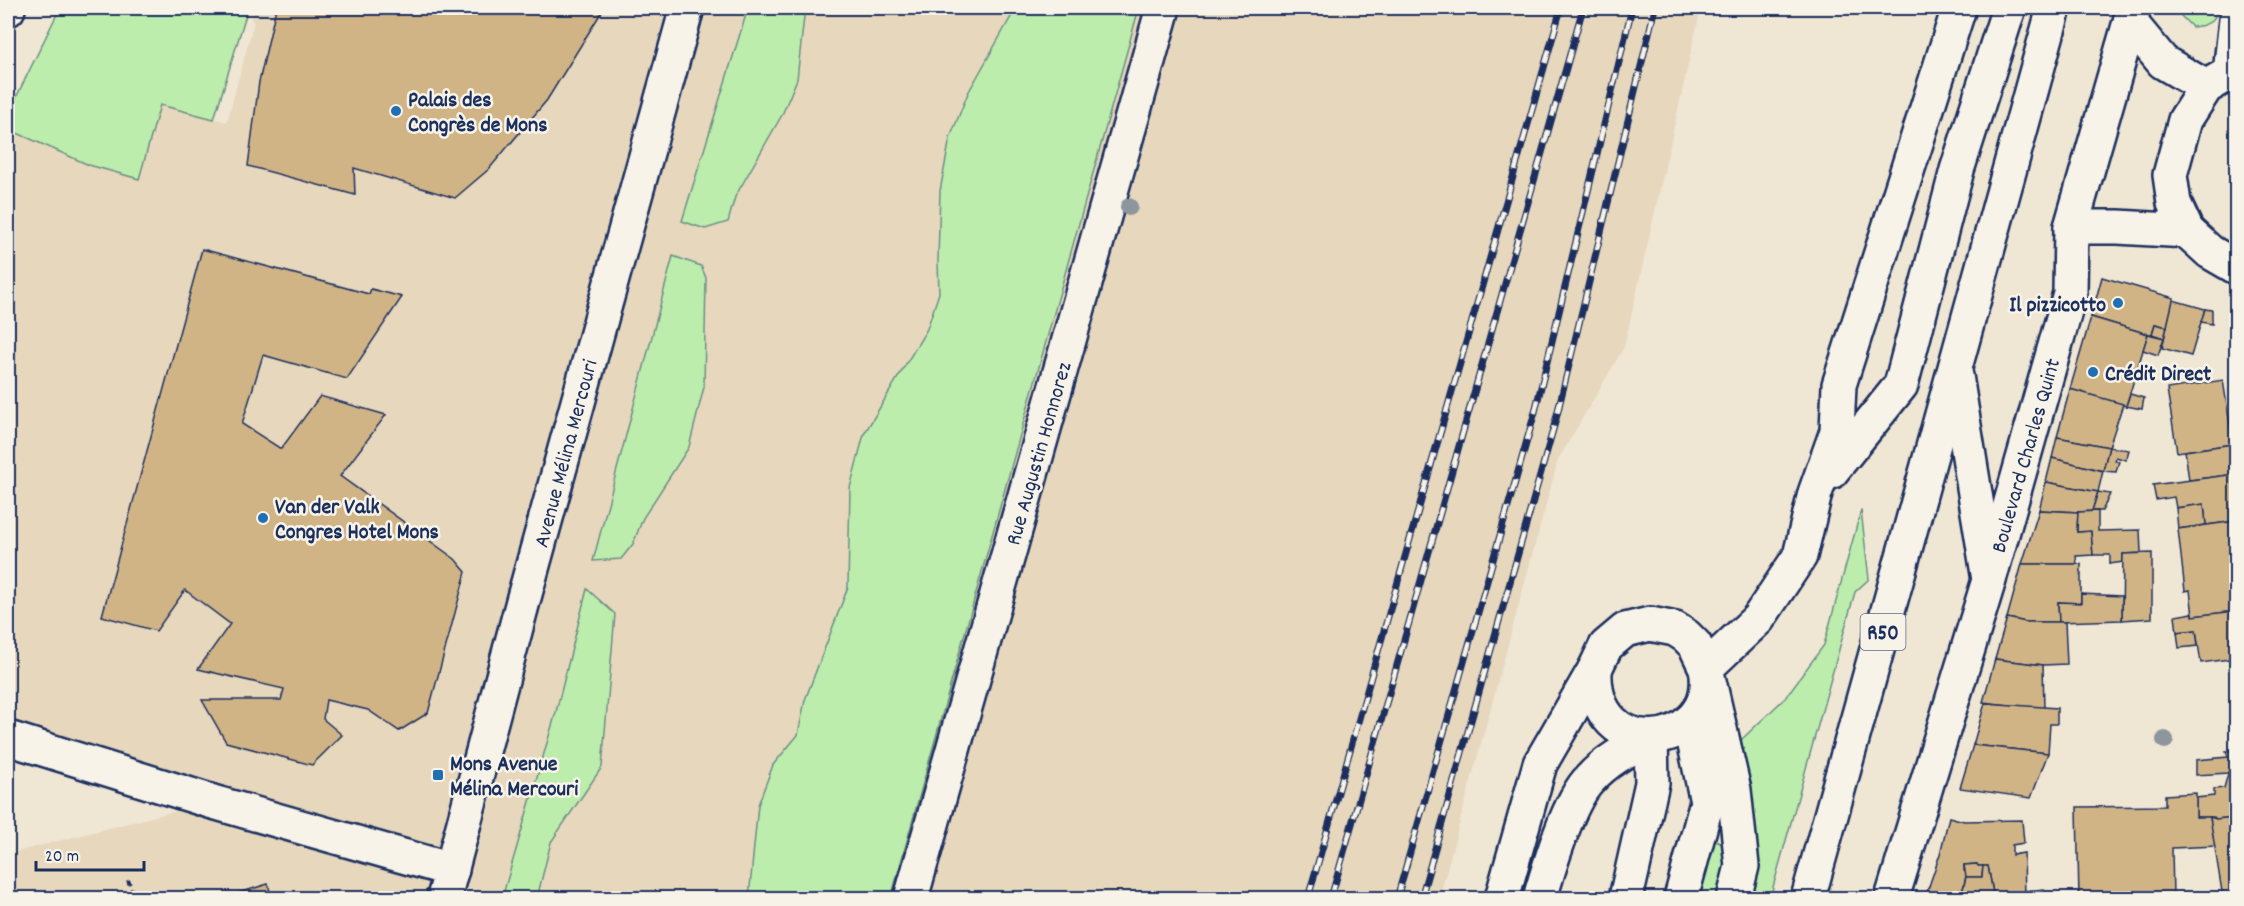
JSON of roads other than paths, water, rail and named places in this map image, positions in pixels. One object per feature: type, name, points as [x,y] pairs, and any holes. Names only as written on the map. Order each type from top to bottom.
[{"type":"main road","name":"Avenue Mélina Mercouri","points":[[448,884],[525,594],[687,8]]},
{"type":"main road","name":"Rue Augustin Honnorez","points":[[911,898],[1163,8]]},
{"type":"main road","points":[[1706,668],[1758,619],[1800,556],[1815,493],[1836,431],[1839,385],[1959,8]]},
{"type":"main road","points":[[1815,493],[1901,385],[1957,170],[2009,8]]},
{"type":"main road","name":"R50","points":[[1808,898],[2054,8]]},
{"type":"main road","points":[[2132,15],[2163,62],[2224,78]]},
{"type":"main road","name":"Boulevard Charles Quint","points":[[1892,898],[1989,580],[2070,293],[2071,227],[2132,15]]},
{"type":"main road","points":[[2236,20],[2224,78],[2185,120],[2170,176],[2174,203],[2187,231],[2210,252],[2236,267]]},
{"type":"main road","points":[[2071,227],[2187,231]]},
{"type":"main road","points":[[1954,365],[1989,580]]},
{"type":"main road","points":[[1502,898],[1540,764],[1606,646],[1625,630],[1650,624],[1663,625],[1686,636],[1695,645],[1706,668],[1734,790],[1742,866],[1734,898]]},
{"type":"main road","points":[[1595,669],[1594,686],[1598,702],[1607,717],[1619,728],[1634,735],[1651,737],[1679,730],[1699,710],[1705,697],[1706,668]]},
{"type":"main road","points":[[1681,898],[1707,802],[1690,721]]},
{"type":"main road","points":[[1540,898],[1568,816],[1587,781],[1618,755],[1651,737]]},
{"type":"main road","points":[[1626,898],[1652,783],[1651,737]]},
{"type":"main road","points":[[8,738],[213,802],[448,884]]},
{"type":"railway","points":[[1308,898],[1561,8]]},
{"type":"railway","points":[[1331,898],[1583,8]]},
{"type":"railway","points":[[1397,898],[1535,412],[1632,8]]},
{"type":"railway","points":[[1421,898],[1556,419],[1655,8]]},
{"type":"place","name":"Palais des Congrès de Mons","points":[[396,111]]},
{"type":"place","name":"Il pizzicotto","points":[[2118,303]]},
{"type":"place","name":"Crédit Direct","points":[[2093,372]]},
{"type":"place","name":"Van der Valk Congres Hotel Mons","points":[[263,518]]},
{"type":"place","name":"Mons Avenue Mélina Mercouri","points":[[438,775]]}]
